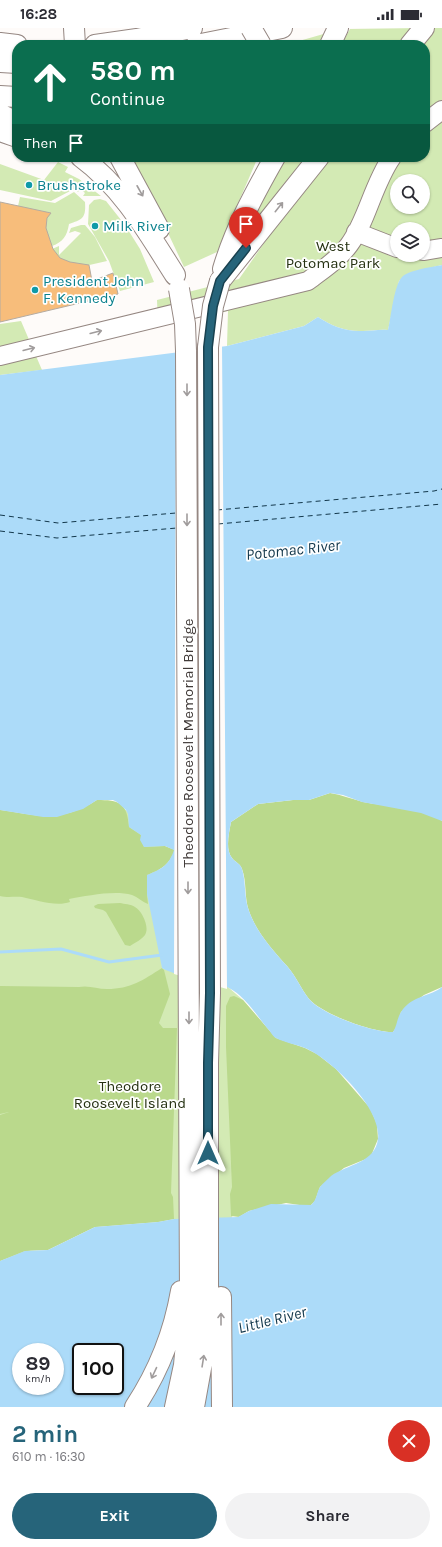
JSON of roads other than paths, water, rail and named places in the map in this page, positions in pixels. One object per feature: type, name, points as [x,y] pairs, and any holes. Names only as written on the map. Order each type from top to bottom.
[{"type":"highway","points":[[74,28],[75,40]]},
{"type":"highway","points":[[130,40],[192,28]]},
{"type":"highway","points":[[251,28],[258,40]]},
{"type":"highway","points":[[221,40],[282,28]]},
{"type":"highway","points":[[258,40],[293,28]]},
{"type":"highway","points":[[414,40],[424,28]]},
{"type":"highway","points":[[0,43],[12,44]]},
{"type":"highway","points":[[0,62],[12,63]]},
{"type":"highway","points":[[0,96],[12,97]]},
{"type":"highway","points":[[0,114],[12,120]]},
{"type":"highway","points":[[0,131],[12,135]]},
{"type":"highway","points":[[73,162],[90,173],[131,207]]},
{"type":"highway","points":[[87,162],[112,184],[131,207],[148,231],[177,282]]},
{"type":"highway","points":[[123,162],[164,239],[177,282]]},
{"type":"highway","points":[[249,202],[262,162]]},
{"type":"highway","points":[[249,202],[272,162]]},
{"type":"highway","points":[[220,281],[315,162]]},
{"type":"highway","name":"Theodore Roosevelt Memorial Bridge","points":[[195,1405],[205,1346],[209,1292],[208,1063],[210,993],[208,359],[210,328],[220,281],[232,241],[249,202]]},
{"type":"highway","name":"Theodore Roosevelt Memorial Bridge","points":[[175,1407],[184,1365],[190,1300],[186,351],[185,324],[177,282]]},
{"type":"highway","name":"Theodore Roosevelt Memorial Bridge","points":[[210,993],[216,1063],[220,1163],[222,1407]]},
{"type":"highway","name":"Theodore Roosevelt Memorial Bridge","points":[[135,1407],[161,1360],[177,1312],[185,1262],[189,1212]]},
{"type":"main road","points":[[430,119],[442,110]]},
{"type":"main road","points":[[0,356],[308,281],[346,249],[356,232],[379,180],[389,162]]},
{"type":"main road","points":[[356,232],[390,245]]},
{"type":"main road","points":[[430,250],[442,248]]},
{"type":"main road","points":[[0,343],[330,264]]},
{"type":"water","points":[[442,265],[442,821],[421,813],[362,802],[343,795],[330,793],[309,800],[293,800],[258,804],[231,822],[228,846],[232,858],[240,865],[242,869],[247,906],[252,919],[270,947],[290,970],[303,991],[315,1005],[348,1022],[393,1032],[405,1006],[410,1002],[442,987],[442,1407],[0,1407],[0,1261],[25,1251],[48,1250],[95,1227],[158,1222],[174,1219],[238,1217],[249,1211],[271,1204],[311,1205],[320,1187],[331,1176],[366,1158],[376,1147],[378,1139],[377,1127],[372,1113],[364,1099],[341,1073],[328,1062],[305,1048],[273,1036],[245,1001],[229,988],[221,984],[170,972],[162,968],[147,894],[147,875],[164,866],[170,859],[174,850],[165,846],[144,847],[140,840],[141,835],[129,827],[128,814],[126,810],[113,800],[97,800],[83,809],[57,817],[43,817],[0,810],[0,375],[227,346],[304,326],[318,317],[334,326],[345,329],[357,331],[388,330],[395,293],[400,280],[406,274],[421,269]]},
{"type":"waterway","points":[[0,952],[61,949],[109,962],[162,955]]},
{"type":"place","name":"Brushstroke","points":[[29,185]]},
{"type":"place","name":"Milk River","points":[[95,226]]},
{"type":"place","name":"President John F. Kennedy","points":[[35,290]]},
{"type":"park label","name":"West Potomac Park","points":[[333,254]]},
{"type":"park label","name":"Theodore Roosevelt Island","points":[[130,1094]]},
{"type":"water label","name":"Potomac River","points":[[293,549]]},
{"type":"water label","name":"Little River","points":[[272,1319]]}]
